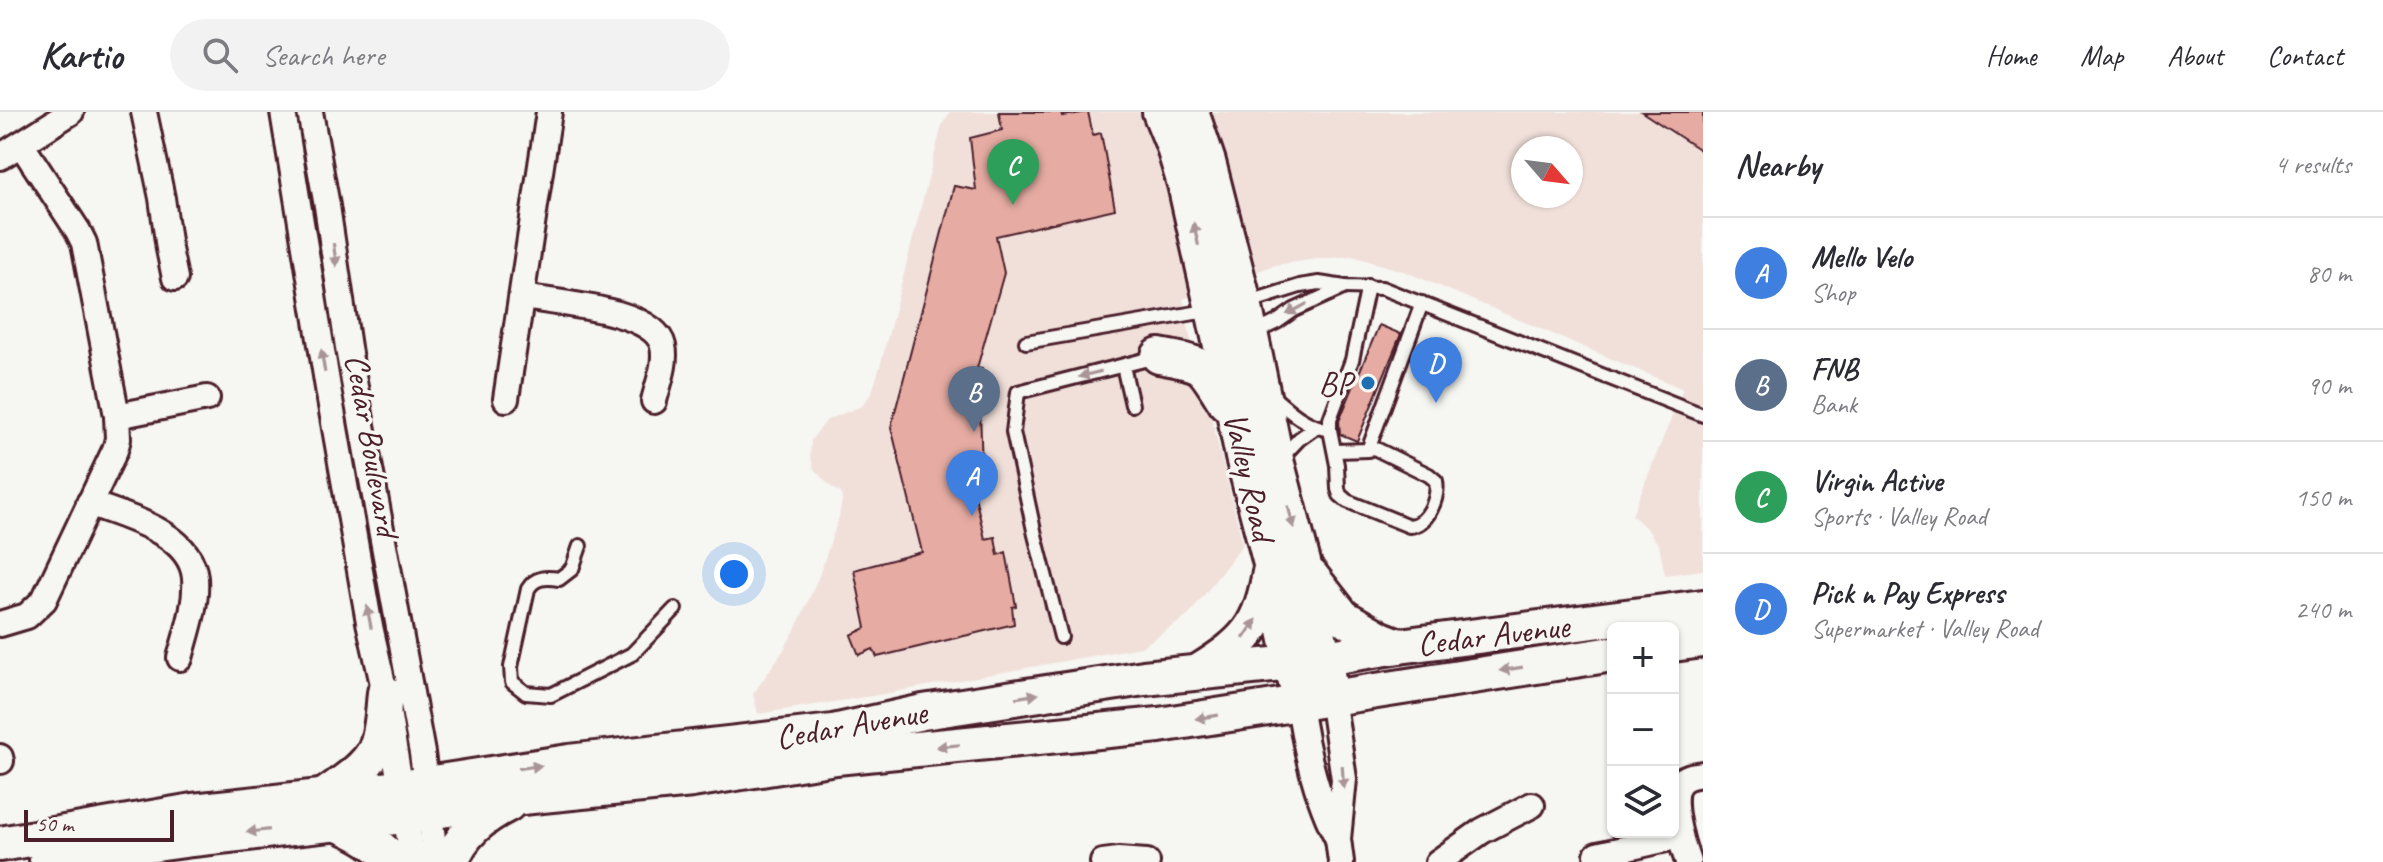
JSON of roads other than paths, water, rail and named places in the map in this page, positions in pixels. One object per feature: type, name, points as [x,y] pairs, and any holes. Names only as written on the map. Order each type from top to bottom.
[{"type":"main road","name":"Valley Road","points":[[1172,114],[1208,162],[1215,328],[1243,457],[1287,565]]},
{"type":"main road","name":"Valley Road","points":[[1215,328],[1261,387],[1277,464],[1287,565],[1315,700]]},
{"type":"main road","points":[[1215,328],[1192,362],[1207,371],[1235,416]]},
{"type":"main road","points":[[1196,674],[1226,655],[1247,636],[1287,565],[1343,617],[1399,646]]},
{"type":"main road","name":"Cedar Avenue","points":[[415,800],[569,762],[833,732],[923,712],[1144,678],[1308,660],[1703,607]]},
{"type":"main road","points":[[1679,643],[1703,640]]},
{"type":"main road","name":"Cedar Avenue","points":[[28,862],[192,839],[328,810],[415,800],[522,797],[692,780],[836,757],[1159,725],[1607,655]]},
{"type":"main road","points":[[385,693],[381,729],[374,752],[355,772],[328,810],[371,839],[396,862]]},
{"type":"main road","points":[[451,862],[461,841],[485,816],[522,797]]},
{"type":"main road","name":"Cedar Avenue","points":[[0,844],[193,811],[328,810]]},
{"type":"street","points":[[0,624],[27,616],[44,600],[117,444],[117,416],[84,243],[78,231],[10,150],[71,112]]},
{"type":"street","points":[[144,112],[175,278]]},
{"type":"street","name":"Cedar Boulevard","points":[[283,112],[369,622],[415,800]]},
{"type":"street","name":"Cedar Boulevard","points":[[310,112],[349,354],[420,738],[415,800]]},
{"type":"street","points":[[506,399],[549,112]]},
{"type":"street","points":[[294,182],[322,177]]},
{"type":"street","points":[[523,297],[606,311],[626,316],[652,329],[662,342],[664,351],[654,401]]},
{"type":"street","points":[[117,416],[207,398]]},
{"type":"street","points":[[89,503],[168,536],[185,551],[194,573],[195,590],[192,615],[180,658]]},
{"type":"street","name":"Valley Road","points":[[1315,700],[1344,779],[1340,850]]},
{"type":"street","name":"Valley Road","points":[[1315,700],[1302,722],[1317,785],[1340,850]]},
{"type":"street","points":[[1688,862],[1680,836],[1676,788],[1685,778],[1703,774]]},
{"type":"street","points":[[413,862],[415,800]]},
{"type":"street","points":[[415,800],[436,862]]},
{"type":"street","points":[[1438,862],[1482,831],[1532,805]]},
{"type":"street","points":[[1597,855],[1680,836]]},
{"type":"street","points":[[1103,862],[1147,862]]},
{"type":"lane","points":[[1061,637],[1013,432],[1018,392],[1123,366],[1215,328],[1300,286],[1319,283],[1390,290],[1703,415]]},
{"type":"lane","points":[[1368,286],[1352,360],[1330,419],[1338,489],[1343,498],[1409,526],[1418,525],[1436,495],[1436,481],[1370,446]]},
{"type":"lane","points":[[1026,342],[1277,322],[1294,310],[1345,287]]},
{"type":"lane","points":[[1336,451],[1365,452],[1370,446],[1422,303]]},
{"type":"lane","points":[[1123,366],[1132,405]]},
{"type":"lane","points":[[1261,387],[1302,421],[1330,430]]},
{"type":"lane","points":[[1277,464],[1299,439],[1316,427]]},
{"type":"lane","points":[[580,546],[572,569],[559,579],[546,577],[532,582],[528,589],[511,667],[512,682],[526,693],[551,695],[632,654],[675,609]]},
{"type":"place","name":"Virgin Active","points":[[1013,205]]},
{"type":"place","name":"BP","points":[[1368,383]]},
{"type":"place","name":"Pick n Pay Express","points":[[1436,403]]},
{"type":"place","name":"FNB","points":[[974,432]]},
{"type":"place","name":"Mello Velo","points":[[972,516]]}]
